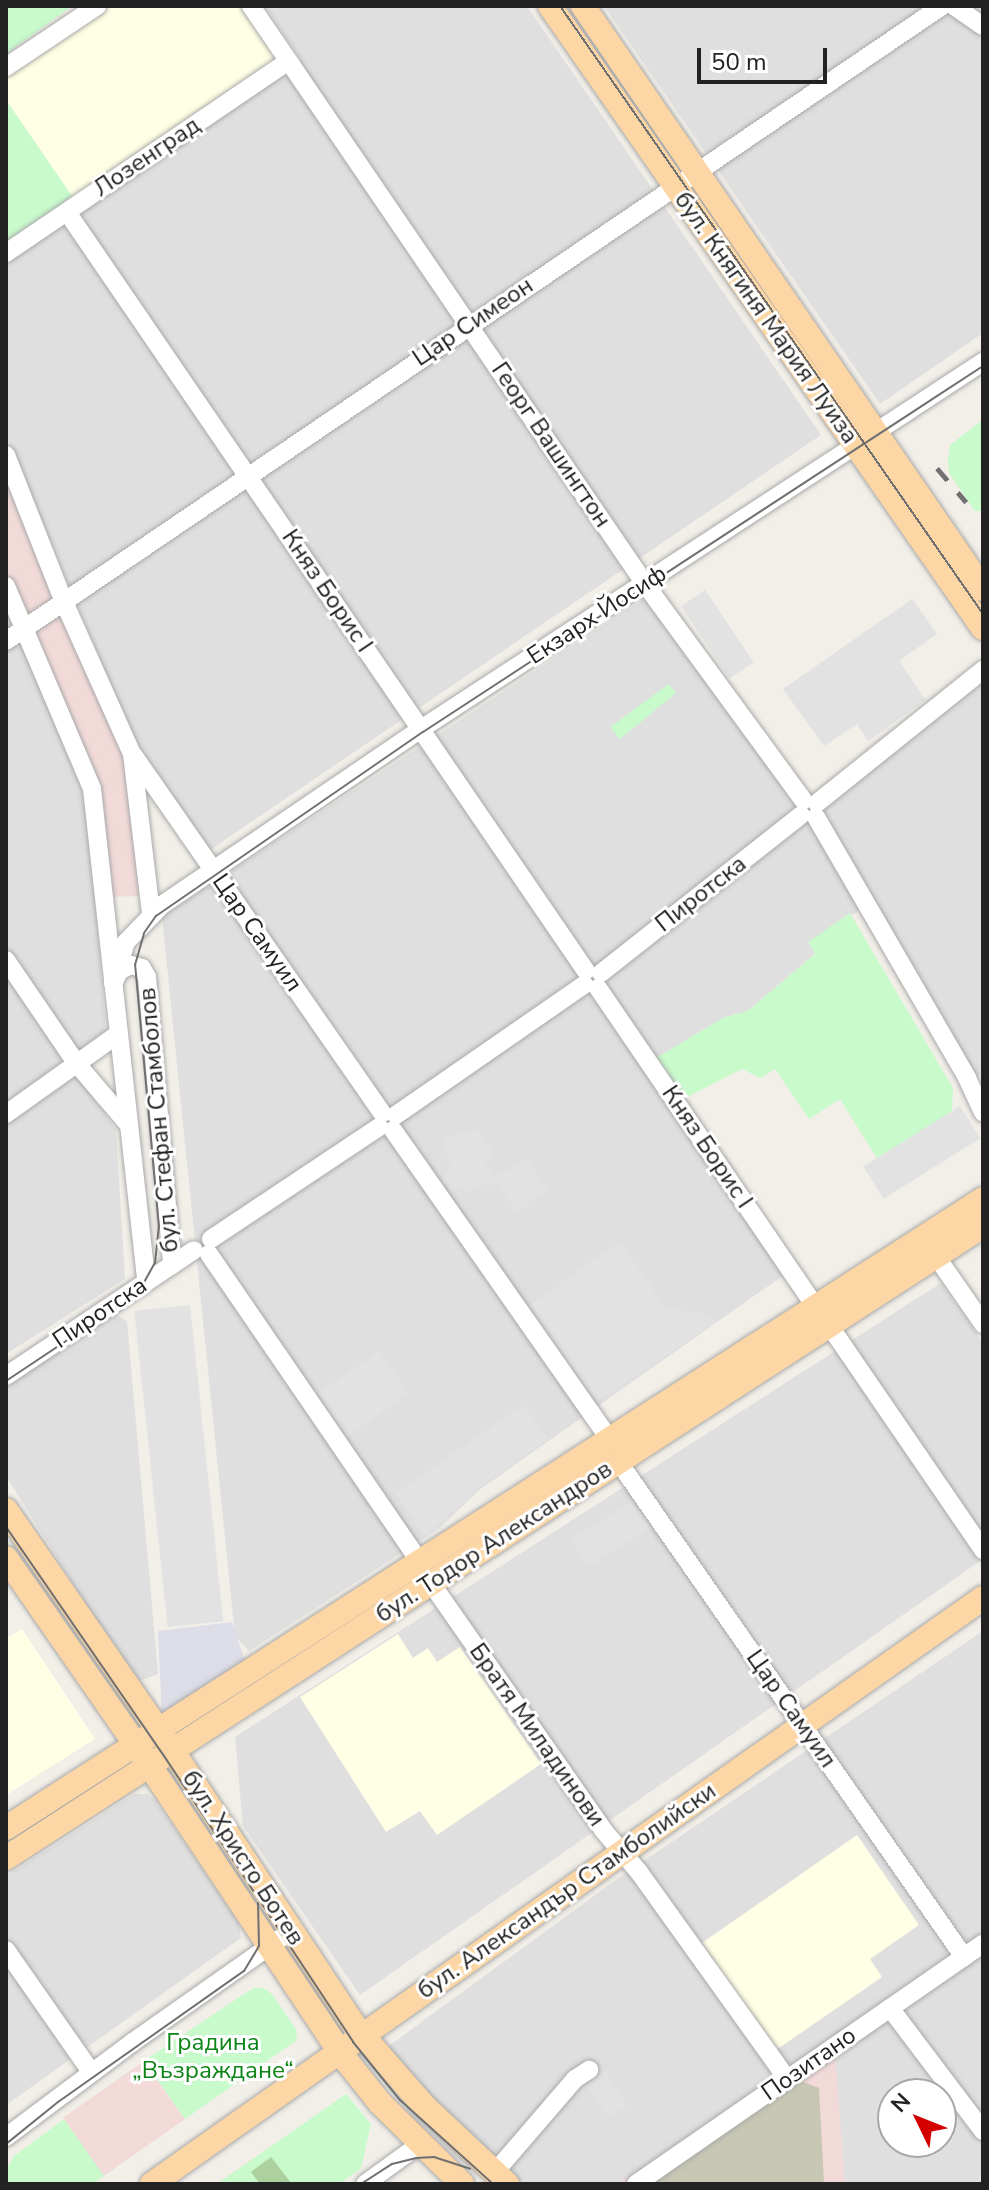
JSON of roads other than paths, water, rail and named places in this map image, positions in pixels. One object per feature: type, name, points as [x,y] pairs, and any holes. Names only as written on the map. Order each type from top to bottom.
[{"type":"main road","name":"бул. Княгиня Мария Луиза","points":[[550,6],[674,186],[983,589]]},
{"type":"main road","name":"бул. Княгиня Мария Луиза","points":[[583,6],[696,171],[983,628]]},
{"type":"main road","name":"бул. Тодор Александров","points":[[6,1858],[143,1755],[822,1316],[983,1199]]},
{"type":"main road","name":"бул. Тодор Александров","points":[[822,1316],[936,1256],[983,1226]]},
{"type":"main road","name":"бул. Христо Ботев","points":[[6,1510],[166,1740],[362,2036],[424,2106],[501,2178]]},
{"type":"main road","name":"бул. Христо Ботев","points":[[6,1558],[143,1755],[340,2052],[420,2144],[462,2184]]},
{"type":"main road","name":"бул. Александър Стамболийски","points":[[152,2184],[983,1598]]},
{"type":"main road","name":"бул. Тодор Александров","points":[[6,1828],[143,1755]]},
{"type":"street","points":[[6,67],[97,6]]},
{"type":"street","name":"Георг Вашингтон","points":[[251,6],[645,584],[809,809],[977,1082],[983,1113]]},
{"type":"street","name":"Цар Симеон","points":[[6,641],[942,6]]},
{"type":"street","points":[[954,6],[983,26]]},
{"type":"street","name":"Лозенград","points":[[6,253],[288,61]]},
{"type":"street","name":"Княз Борис I","points":[[67,212],[983,1550]]},
{"type":"street","name":"Екзарх Йосиф","points":[[214,871],[421,729],[983,362]]},
{"type":"street","points":[[6,455],[10,476],[132,754],[151,914]]},
{"type":"street","name":"бул. Стефан Стамболов","points":[[6,586],[92,789],[146,1282]]},
{"type":"street","name":"Пиротска","points":[[6,1376],[172,1265],[205,1247],[592,979],[983,670]]},
{"type":"street","name":"Цар Самуил","points":[[132,754],[964,1957]]},
{"type":"street","name":"бул. Стефан Стамболов","points":[[113,983],[116,964],[126,942],[151,914],[214,871]]},
{"type":"street","points":[[6,960],[77,1064],[128,1124]]},
{"type":"street","name":"бул. Стефан Стамболов","points":[[113,983],[119,971],[131,965],[142,968],[147,977],[172,1265]]},
{"type":"street","points":[[6,1114],[118,1034]]},
{"type":"street","name":"Братя Миладинови","points":[[205,1247],[603,1830],[624,1851],[787,2079]]},
{"type":"street","points":[[936,1256],[983,1324]]},
{"type":"street","points":[[6,2137],[91,2072],[291,1931]]},
{"type":"street","name":"Позитано","points":[[636,2184],[983,1944]]},
{"type":"street","points":[[6,1950],[91,2072]]},
{"type":"street","points":[[890,2008],[983,2131]]},
{"type":"street","points":[[501,2178],[575,2079],[589,2070]]},
{"type":"street","points":[[365,2184],[420,2144]]},
{"type":"tram line","points":[[560,6],[983,614]]},
{"type":"tram line","points":[[6,1381],[129,1299],[142,1286],[155,1263],[159,1227],[135,965],[144,933],[156,916],[423,732],[983,366]]},
{"type":"tram line","points":[[6,1527],[164,1756],[353,2042],[400,2100],[493,2184]]},
{"type":"tram line","points":[[6,2144],[58,2102],[244,1971],[259,1946],[258,1903]]},
{"type":"tram line","points":[[361,2184],[392,2164],[416,2158],[434,2157],[470,2169]]},
{"type":"railway","points":[[937,468],[966,502]]},
{"type":"park label","name":"Градина „Възраждане“","points":[[213,2057]]}]
